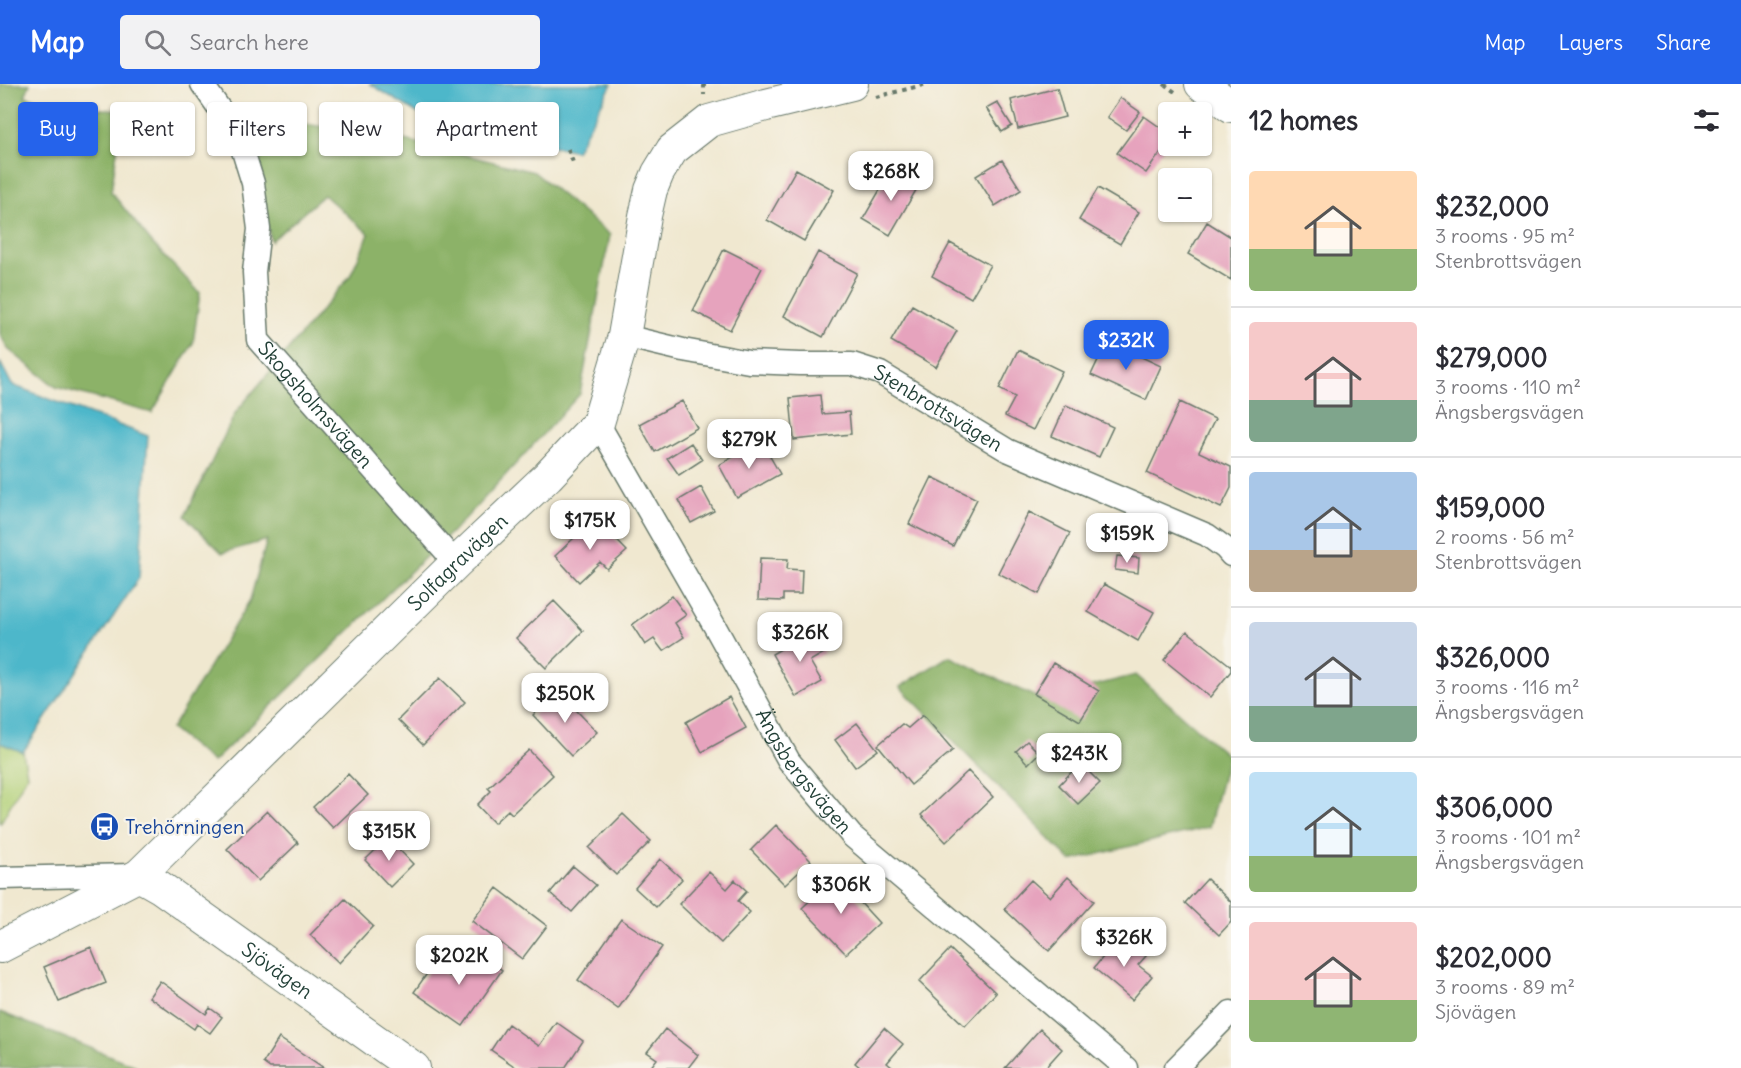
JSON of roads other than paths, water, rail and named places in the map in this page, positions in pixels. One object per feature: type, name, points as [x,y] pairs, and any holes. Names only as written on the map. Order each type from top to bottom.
[{"type":"street","name":"Skogsholmsvägen","points":[[202,84],[238,135],[253,183],[259,229],[254,272],[258,339],[456,563]]},
{"type":"street","name":"Solfagravägen","points":[[0,946],[139,875],[456,563],[548,476],[598,423],[624,336],[649,199],[658,173],[672,150],[709,121],[852,84]]},
{"type":"street","points":[[1201,84],[1231,106]]},
{"type":"street","name":"Stenbrottsvägen","points":[[624,336],[749,362],[852,364],[880,373],[1007,450],[1207,536],[1231,555]]},
{"type":"street","name":"Ängsbergsvägen","points":[[598,423],[789,761],[852,836],[1126,1068]]},
{"type":"street","points":[[0,878],[139,875]]},
{"type":"street","name":"Sjövägen","points":[[139,875],[160,887],[414,1068]]},
{"type":"street","points":[[1176,1068],[1231,1012]]},
{"type":"water","points":[[370,84],[612,84],[576,151],[559,147],[559,102],[415,102],[415,112],[403,102]]},
{"type":"water","points":[[0,362],[12,385],[148,436],[139,578],[23,752],[0,743]]},
{"type":"place","name":"Trehörningen","points":[[104,827]]}]
